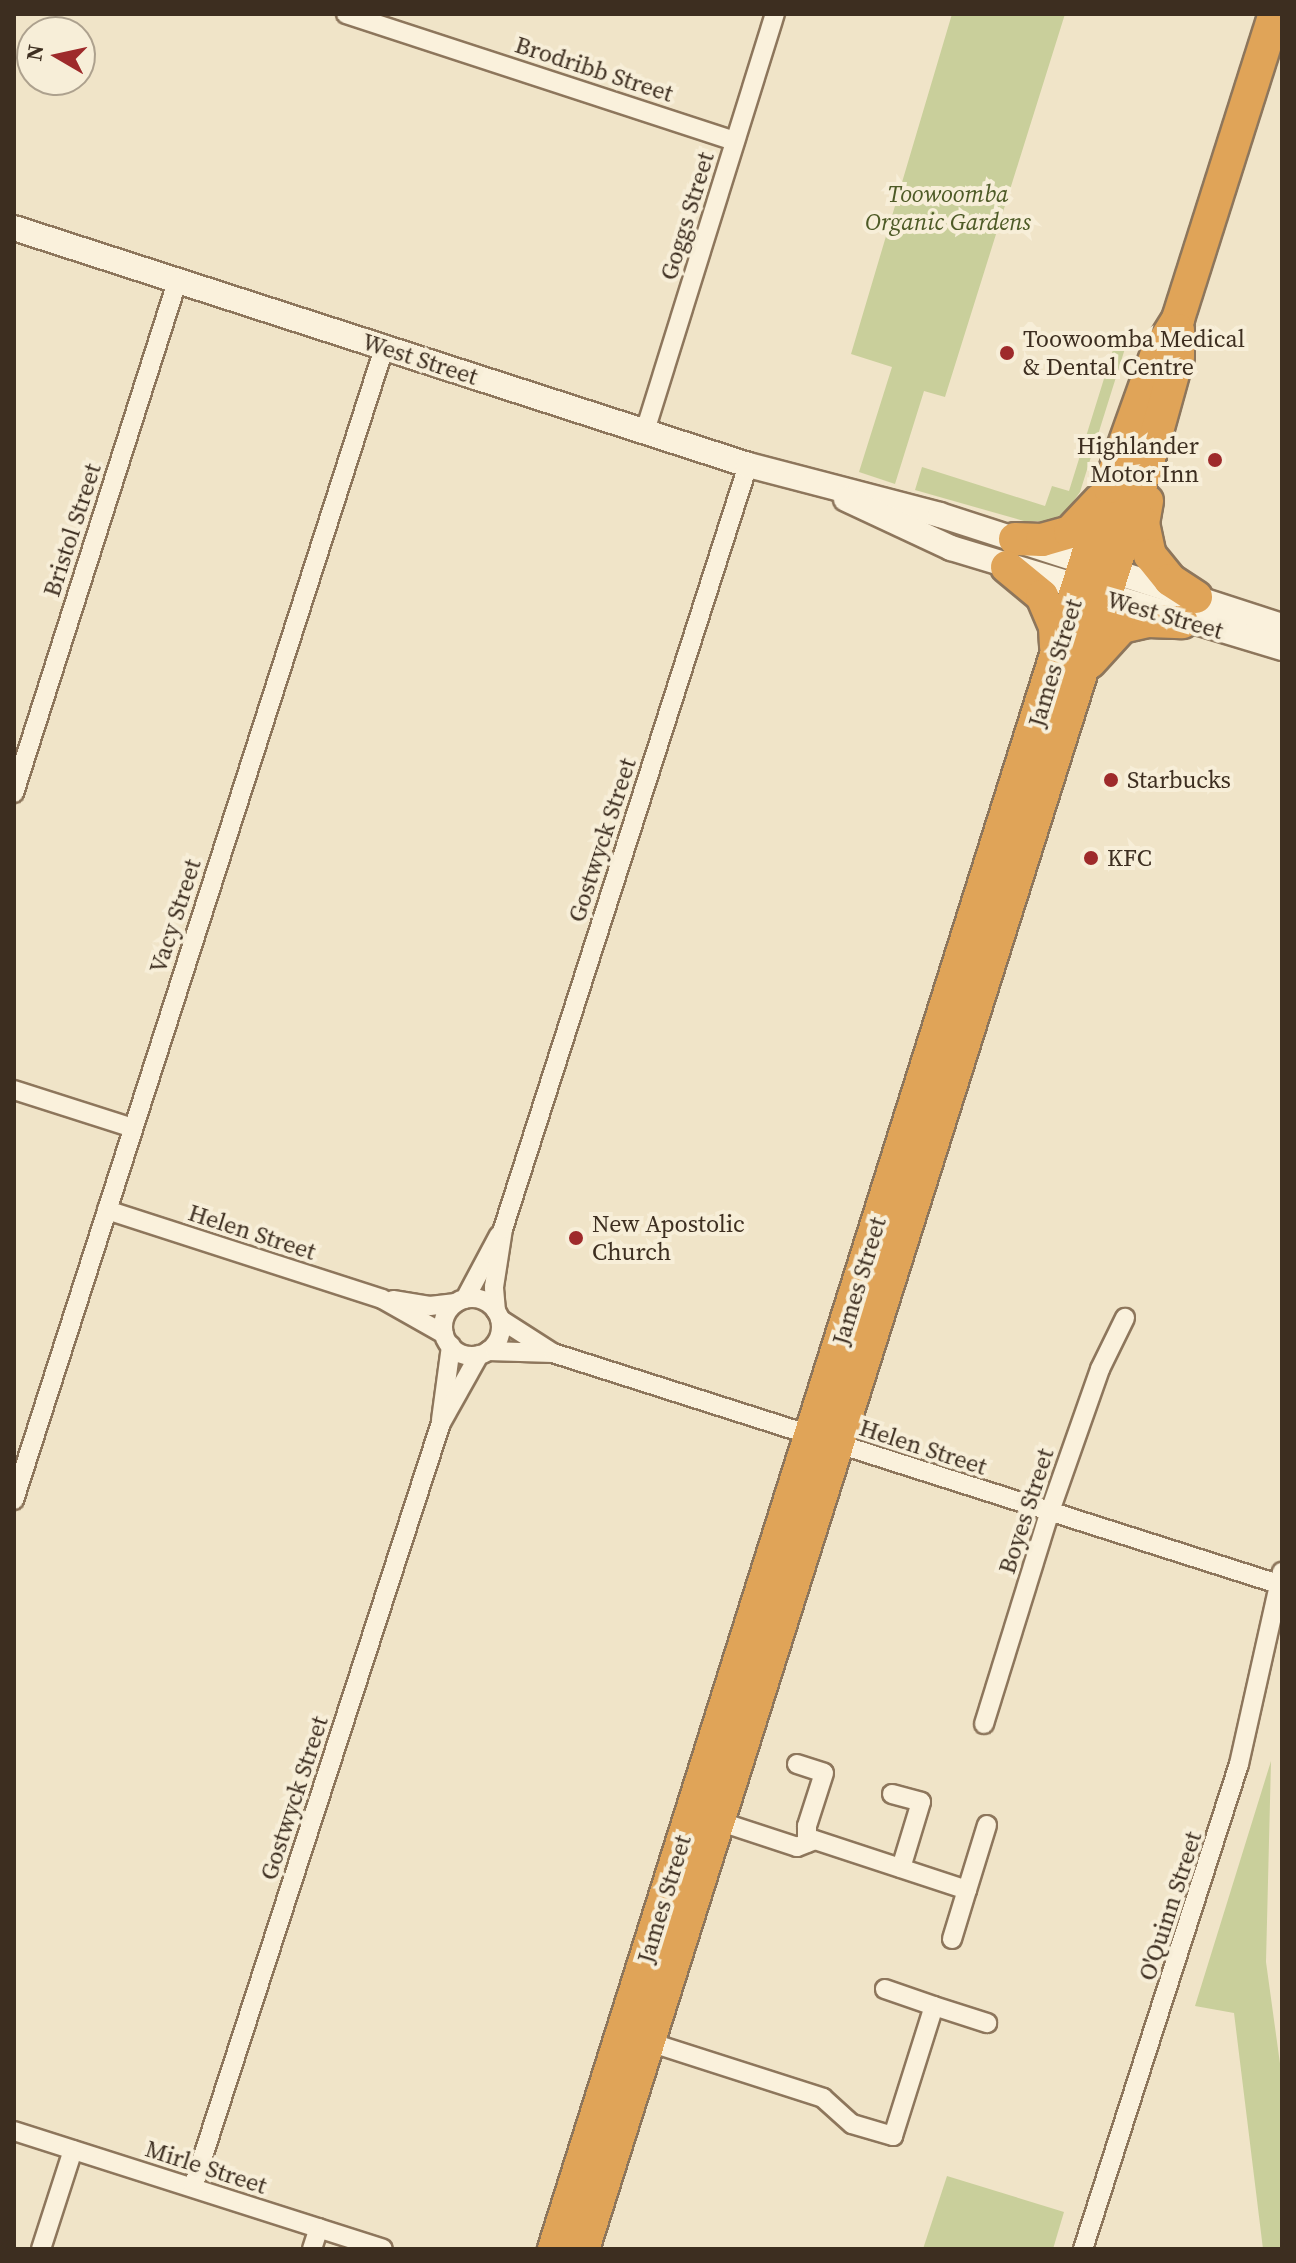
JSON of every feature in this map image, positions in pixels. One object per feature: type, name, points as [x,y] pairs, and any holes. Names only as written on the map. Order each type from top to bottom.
[{"type":"highway","name":"James Street","points":[[1095,580],[1109,487],[1157,353],[1178,319],[1275,14]]},
{"type":"highway","name":"James Street","points":[[554,2249],[824,1440],[1095,580],[1153,446],[1178,356],[1178,319]]},
{"type":"highway","points":[[1109,487],[1070,532],[1011,553],[1047,603],[1068,668],[1122,627],[1189,609],[1158,569],[1145,542],[1153,446]]},
{"type":"highway","name":"James Street","points":[[583,2249],[718,1821],[824,1440]]},
{"type":"main road","name":"West Street","points":[[14,228],[748,465],[827,489],[883,498],[1011,553],[1189,609],[1282,648]]},
{"type":"main road","name":"West Street","points":[[1189,609],[1282,626]]},
{"type":"street","name":"Brodribb Street","points":[[346,14],[735,141]]},
{"type":"street","name":"Goggs Street","points":[[645,431],[775,14]]},
{"type":"street","name":"Bristol Street","points":[[14,793],[177,282]]},
{"type":"street","name":"Vacy Street","points":[[14,1500],[384,348]]},
{"type":"street","name":"Gostwyck Street","points":[[498,1315],[494,1287],[503,1229],[748,465]]},
{"type":"street","points":[[14,1090],[133,1128]]},
{"type":"street","name":"Helen Street","points":[[107,1210],[382,1299],[430,1306],[460,1301]]},
{"type":"street","name":"Gostwyck Street","points":[[460,1301],[503,1229]]},
{"type":"street","name":"Helen Street","points":[[382,1299],[448,1340]]},
{"type":"street","points":[[482,1300],[498,1315],[499,1337],[483,1353],[461,1354],[448,1340],[445,1316],[460,1301],[482,1300]]},
{"type":"street","name":"Helen Street","points":[[498,1315],[553,1353],[1049,1514],[1280,1578]]},
{"type":"street","name":"Boyes Street","points":[[984,1724],[1049,1514],[1100,1369],[1125,1318]]},
{"type":"street","name":"Gostwyck Street","points":[[441,1423],[448,1340]]},
{"type":"street","name":"Gostwyck Street","points":[[193,2187],[441,1423],[483,1353]]},
{"type":"street","name":"Helen Street","points":[[483,1353],[553,1353]]},
{"type":"street","name":"O'Quinn Street","points":[[1083,2249],[1239,1764],[1280,1578]]},
{"type":"street","points":[[797,1764],[824,1773],[807,1826],[807,1843]]},
{"type":"street","points":[[892,1794],[921,1802],[901,1868]]},
{"type":"street","points":[[718,1821],[797,1847],[815,1840],[967,1890]]},
{"type":"street","points":[[952,1939],[987,1825]]},
{"type":"street","points":[[885,1989],[987,2023]]},
{"type":"street","points":[[649,2042],[823,2098],[852,2124],[893,2136],[934,2006]]},
{"type":"street","name":"Mirle Street","points":[[14,2131],[383,2249]]},
{"type":"street","points":[[41,2249],[73,2150]]},
{"type":"street","points":[[312,2249],[319,2228]]},
{"type":"green space","name":"Toowoomba Organic Gardens","points":[[952,14],[1065,14],[945,397],[924,391],[895,484],[859,472],[892,367],[851,354]]},
{"type":"green space","points":[[1117,337],[1128,339],[1080,492],[1065,513],[1048,521],[1024,521],[915,490],[922,467],[1045,506],[1052,486],[1069,491]]},
{"type":"green space","points":[[1271,1761],[1266,1962],[1282,2078],[1282,2249],[1263,2249],[1234,2013],[1195,2006]]},
{"type":"green space","points":[[947,2176],[1064,2212],[1053,2249],[923,2249]]},
{"type":"place","name":"Toowoomba Medical & Dental Centre","points":[[1007,353]]},
{"type":"place","name":"Highlander Motor Inn","points":[[1215,460]]},
{"type":"place","name":"Starbucks","points":[[1111,780]]},
{"type":"place","name":"KFC","points":[[1091,858]]},
{"type":"place","name":"New Apostolic Church","points":[[576,1238]]}]
